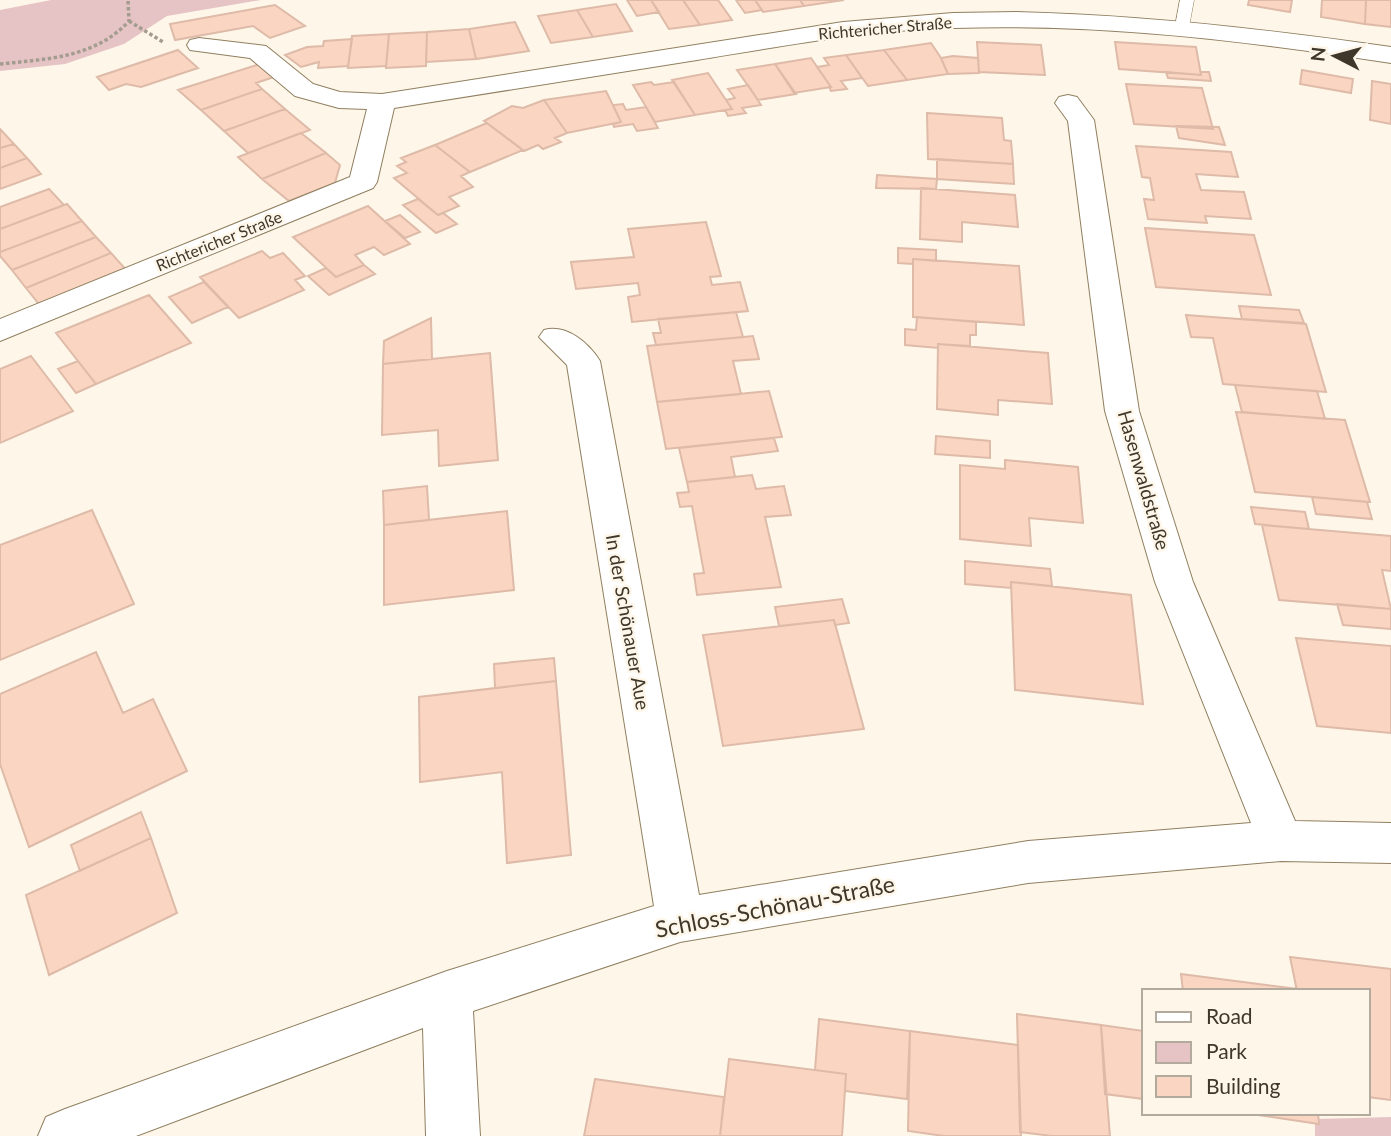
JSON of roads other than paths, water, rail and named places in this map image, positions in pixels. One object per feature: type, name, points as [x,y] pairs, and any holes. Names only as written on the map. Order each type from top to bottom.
[{"type":"street","name":"Richtericher Straße","points":[[199,45],[257,51],[304,90],[339,100],[382,102],[889,24],[986,19],[1065,19],[1182,27],[1391,55]]},
{"type":"street","name":"Richtericher Straße","points":[[0,331],[363,182],[382,102]]},
{"type":"street","name":"Hasenwaldstraße","points":[[1068,103],[1081,120],[1122,411],[1174,582],[1281,841]]},
{"type":"street","name":"In der Schönauer Aue","points":[[555,337],[583,361],[680,920]]},
{"type":"street","name":"Schloss-Schönau-Straße","points":[[65,1136],[447,995],[680,920],[1028,862],[1281,841],[1391,842]]},
{"type":"street","points":[[447,995],[453,1136]]},
{"type":"lane","points":[[1182,27],[1187,0]]}]
